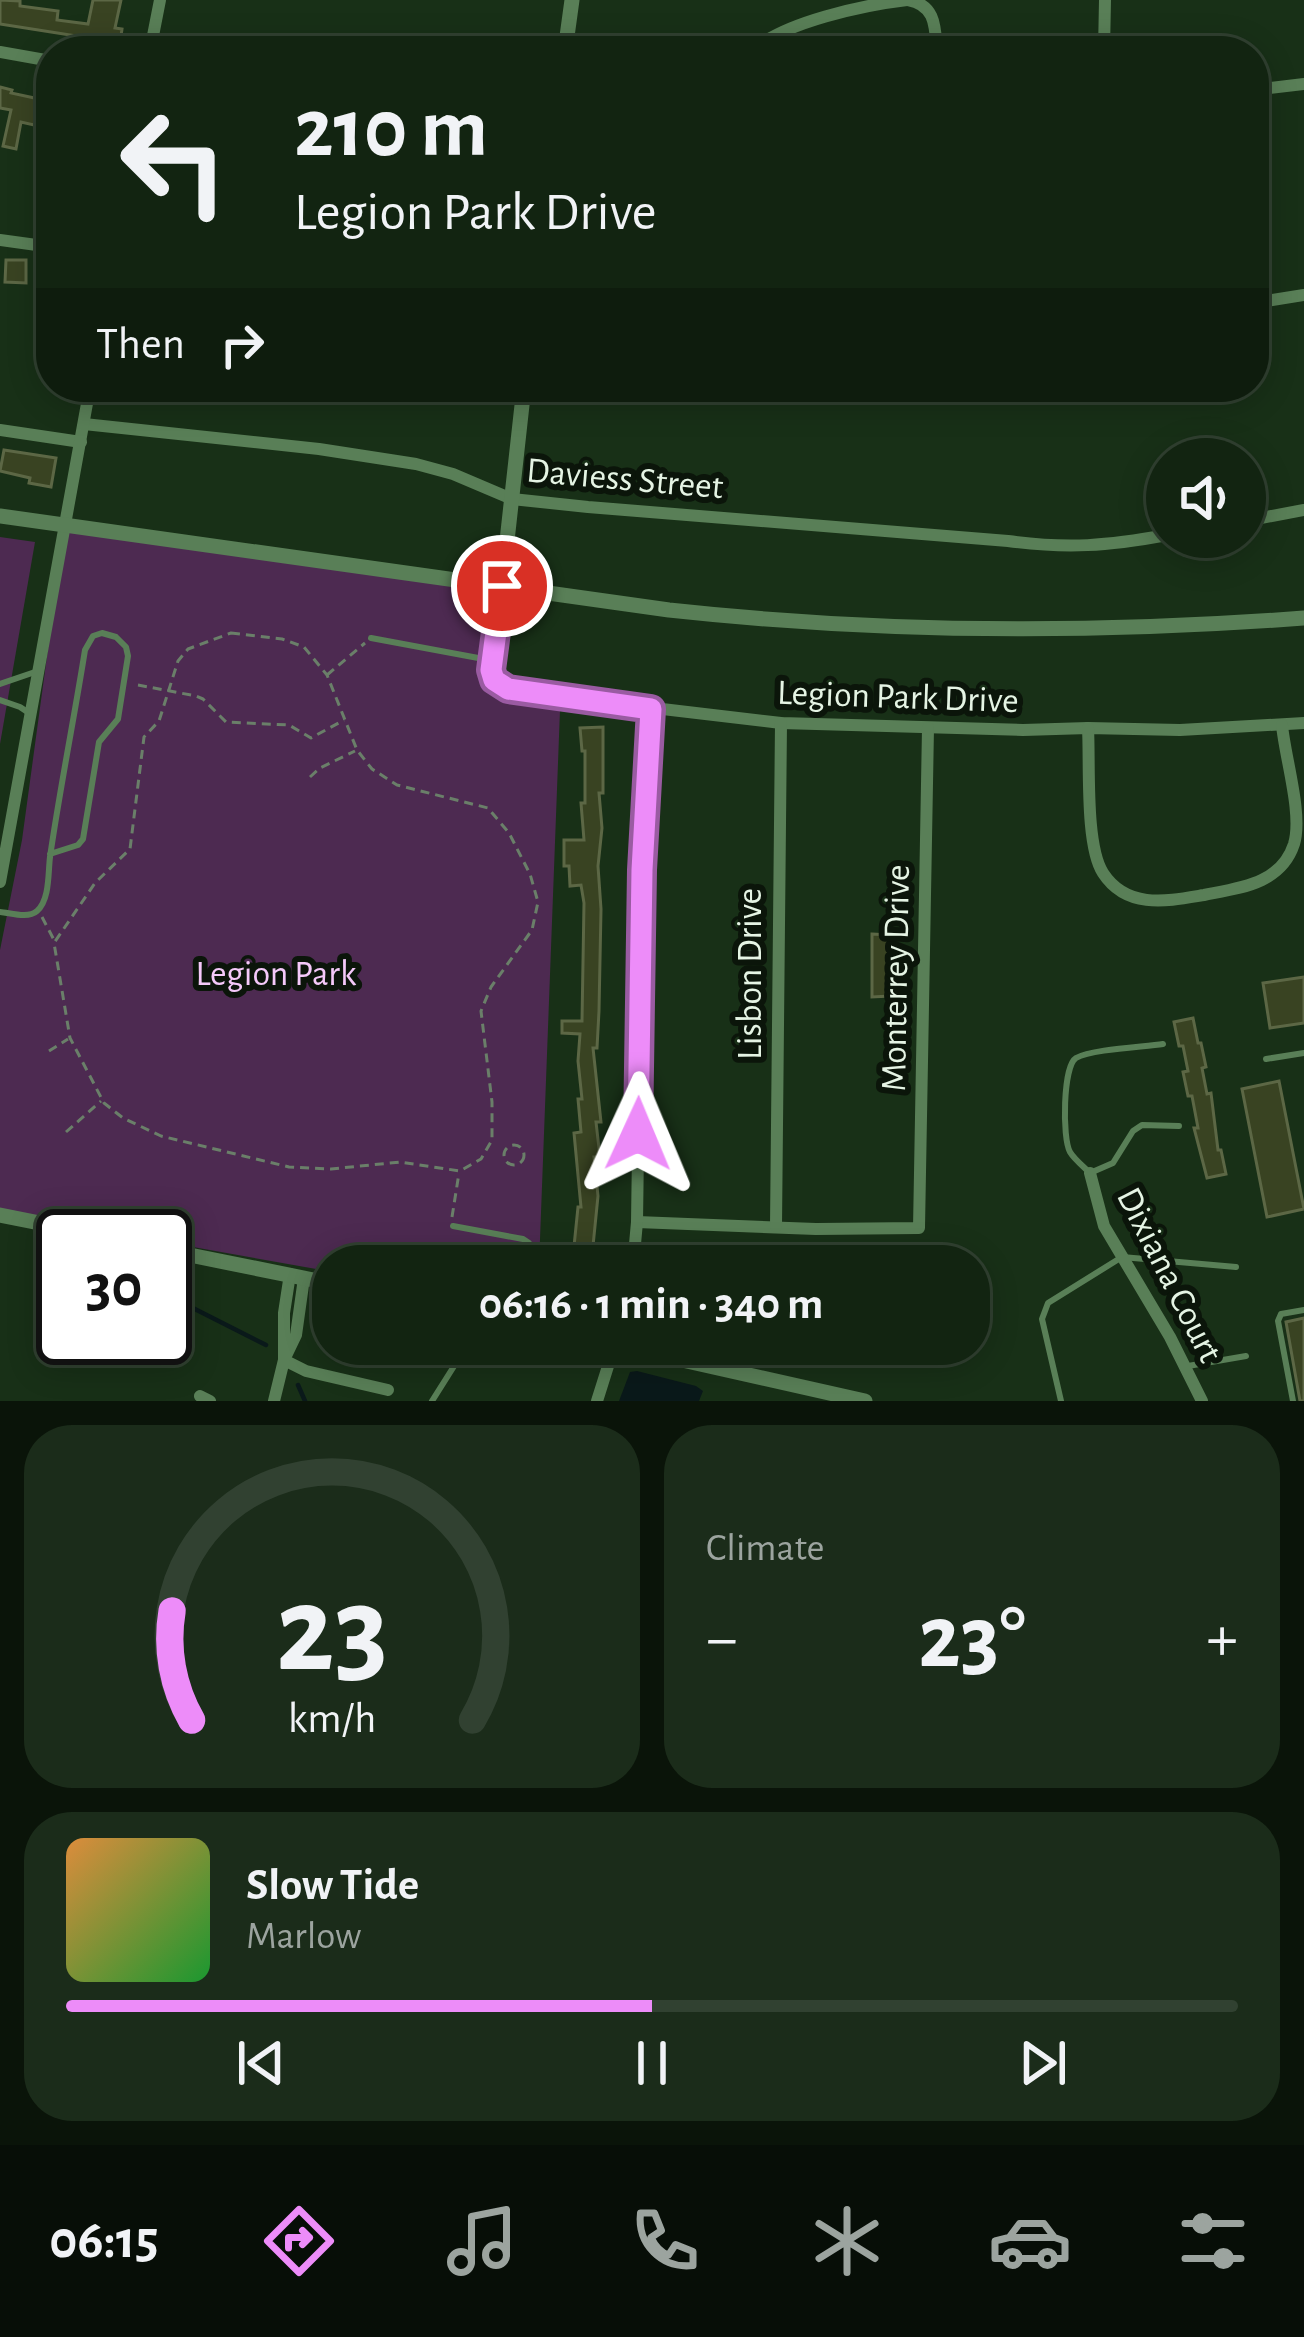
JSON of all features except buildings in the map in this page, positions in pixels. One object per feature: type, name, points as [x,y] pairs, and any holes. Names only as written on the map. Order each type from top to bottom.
[{"type":"street","points":[[154,36],[160,0]]},
{"type":"street","points":[[567,36],[572,0]]},
{"type":"street","points":[[776,36],[839,13],[908,0],[929,9],[936,36]]},
{"type":"street","points":[[1104,36],[1105,0]]},
{"type":"street","points":[[0,52],[36,58]]},
{"type":"street","points":[[1269,89],[1304,84]]},
{"type":"street","points":[[0,240],[36,245]]},
{"type":"street","points":[[1269,301],[1304,295]]},
{"type":"street","points":[[0,881],[88,402]]},
{"type":"street","points":[[492,661],[522,402]]},
{"type":"street","name":"Daviess Street","points":[[84,424],[416,464],[512,499],[1054,548],[1146,538]]},
{"type":"street","points":[[0,430],[81,442]]},
{"type":"street","points":[[1266,517],[1304,510]]},
{"type":"street","points":[[0,515],[747,619],[906,627],[1146,627],[1304,618]]},
{"type":"street","name":"Legion Park Drive","points":[[492,661],[494,680],[508,689],[782,723],[1023,730],[1180,730],[1304,723]]},
{"type":"street","points":[[635,1245],[642,870],[651,709]]},
{"type":"street","name":"Lisbon Drive","points":[[776,1226],[782,723]]},
{"type":"street","points":[[1088,728],[1092,840],[1100,869],[1120,891],[1134,898],[1168,901],[1260,882],[1285,863],[1297,833],[1297,816],[1282,725]]},
{"type":"street","name":"Monterrey Drive","points":[[776,1226],[919,1228],[928,728]]},
{"type":"street","name":"Dixiana Court","points":[[1090,1173],[1104,1226],[1202,1401]]},
{"type":"street","points":[[0,1214],[36,1222]]},
{"type":"street","points":[[638,1222],[776,1226]]},
{"type":"street","points":[[192,1255],[312,1279]]},
{"type":"street","points":[[274,1401],[296,1335],[297,1276]]},
{"type":"street","points":[[284,1360],[284,1313],[297,1276]]},
{"type":"street","points":[[284,1360],[325,1376],[388,1390]]},
{"type":"street","points":[[598,1401],[608,1365]]},
{"type":"street","points":[[693,1365],[799,1393],[865,1401]]},
{"type":"lane","points":[[0,912],[28,915],[37,911],[45,894],[50,854],[86,650],[93,636],[111,635],[122,642],[128,656],[118,719],[99,742],[83,839],[50,854]]},
{"type":"lane","points":[[370,638],[492,661]]},
{"type":"lane","points":[[0,684],[38,671]]},
{"type":"lane","points":[[0,700],[31,714]]},
{"type":"lane","points":[[1163,1044],[1074,1059],[1067,1068],[1069,1152],[1090,1173],[1113,1163],[1142,1125],[1179,1126]]},
{"type":"lane","points":[[1266,1059],[1304,1053]]},
{"type":"lane","points":[[453,1226],[523,1239],[529,1245]]},
{"type":"lane","points":[[1060,1401],[1042,1319],[1048,1303],[1122,1257],[1236,1267]]},
{"type":"lane","points":[[1293,1401],[1278,1321],[1281,1314],[1304,1310]]},
{"type":"lane","points":[[1184,1366],[1246,1356]]},
{"type":"lane","points":[[432,1401],[455,1365]]},
{"type":"path","points":[[37,911],[48,924],[54,943],[70,1037],[102,1100],[122,1118],[160,1136],[290,1167],[400,1162],[460,1172],[481,1159],[492,1140],[482,1001],[532,930],[536,889],[509,833],[488,808],[398,785],[372,769],[357,751],[327,675],[315,658],[295,642],[231,633],[188,649],[178,662],[159,721],[145,737],[130,850],[95,883],[54,943]]},
{"type":"path","points":[[327,675],[370,638]]},
{"type":"path","points":[[138,686],[203,700],[226,722],[289,725],[311,738],[344,720]]},
{"type":"path","points":[[310,777],[357,751]]},
{"type":"path","points":[[49,1051],[70,1037]]},
{"type":"path","points":[[66,1132],[102,1100]]},
{"type":"path","points":[[453,1226],[460,1172]]},
{"type":"green space","name":"Legion Park","points":[[65,524],[502,586],[499,685],[560,710],[540,1245],[312,1245],[312,1268],[192,1247],[192,1209],[36,1209],[36,1220],[0,1214],[0,950],[22,840]]},
{"type":"green space","points":[[0,537],[35,542],[0,744]]},
{"type":"shaded area","points":[[630,1372],[703,1391],[699,1401],[619,1401]]},
{"type":"waterway","points":[[192,1308],[266,1345]]},
{"type":"waterway","points":[[298,1385],[305,1401]]},
{"type":"route","points":[[502,586],[491,670],[499,686],[651,709],[642,870],[638,1134]]}]
